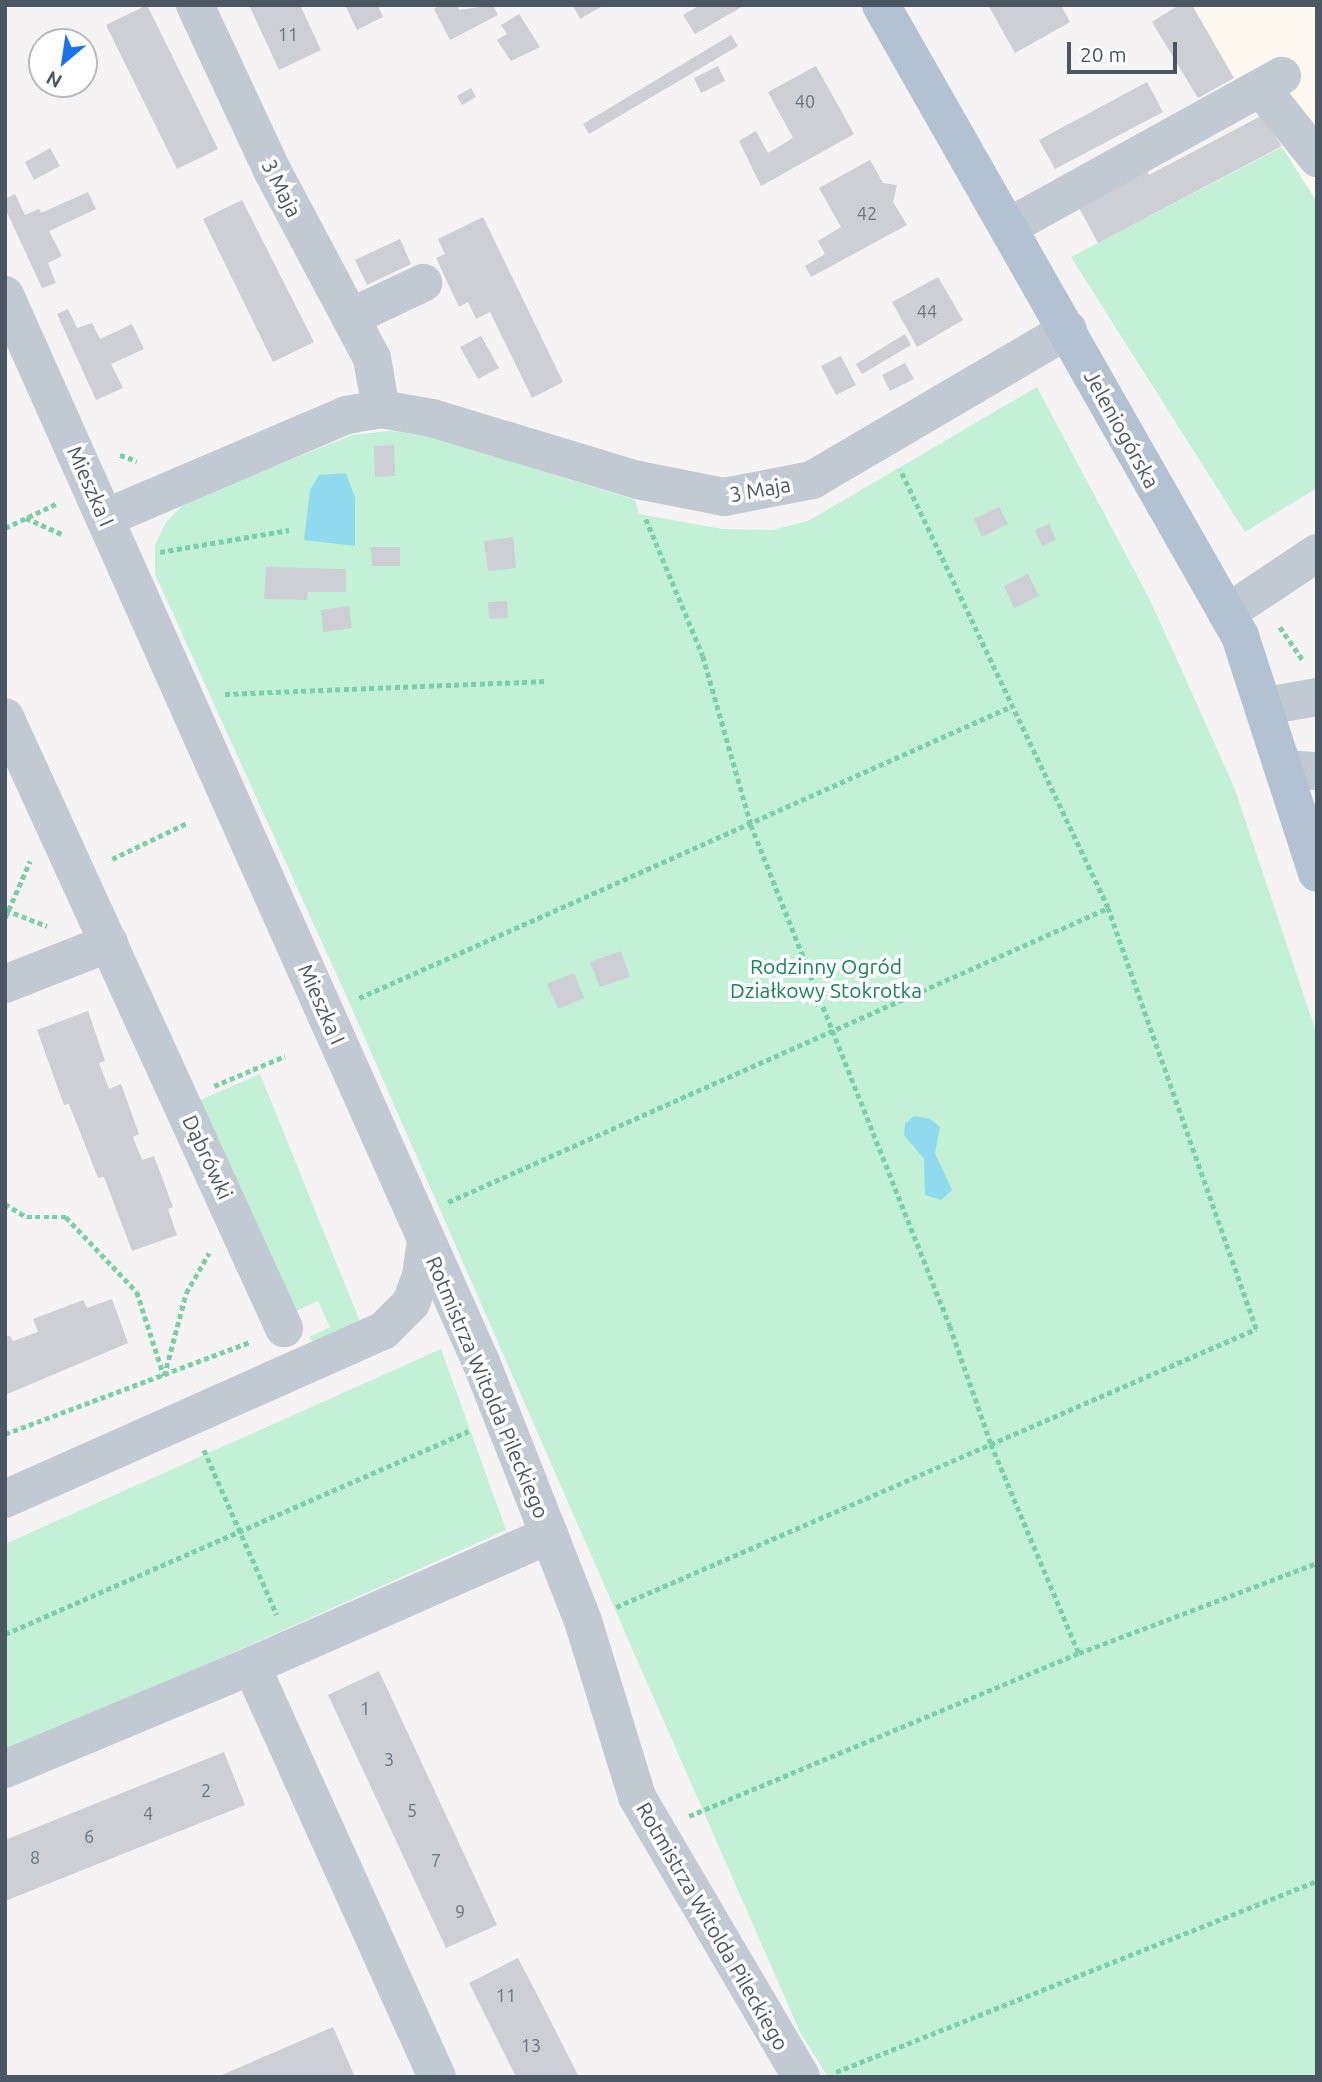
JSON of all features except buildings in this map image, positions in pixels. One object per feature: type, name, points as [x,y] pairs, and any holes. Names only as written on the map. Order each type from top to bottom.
[{"type":"main road","name":"Jeleniogórska","points":[[881,5],[1068,330],[1252,661],[1266,706],[1301,770],[1317,873]]},
{"type":"street","name":"3 Maja","points":[[195,5],[273,172],[372,358],[381,409]]},
{"type":"street","points":[[1008,227],[1271,82],[1317,158]]},
{"type":"street","points":[[351,317],[423,283]]},
{"type":"street","name":"Mieszka I","points":[[5,295],[421,1228]]},
{"type":"street","name":"3 Maja","points":[[105,518],[347,415],[381,409],[432,418],[638,480],[724,497],[812,480],[1068,330]]},
{"type":"street","points":[[1227,613],[1317,553]]},
{"type":"street","points":[[1266,706],[1317,697]]},
{"type":"street","name":"Dąbrówki","points":[[5,717],[233,1210],[284,1328]]},
{"type":"street","points":[[5,984],[109,943]]},
{"type":"street","points":[[5,1499],[383,1331],[411,1303],[421,1276],[421,1228]]},
{"type":"street","name":"Rotmistrza Witolda Pileckiego","points":[[421,1228],[503,1416],[583,1621],[637,1797],[801,2077]]},
{"type":"street","name":"Rotmistrza Witolda Pileckiego","points":[[5,1769],[251,1666],[550,1535]]},
{"type":"street","points":[[251,1666],[437,2077]]},
{"type":"path","points":[[583,1621],[1256,1329],[1108,908],[884,438]]},
{"type":"path","points":[[77,454],[102,442],[127,460],[149,461]]},
{"type":"path","points":[[638,480],[647,525],[703,656],[751,825],[991,1444],[1079,1653]]},
{"type":"path","points":[[5,527],[61,499]]},
{"type":"path","points":[[26,518],[64,535]]},
{"type":"path","points":[[150,553],[289,530]]},
{"type":"path","points":[[182,697],[546,681]]},
{"type":"path","points":[[326,1012],[751,825],[1012,706]]},
{"type":"path","points":[[5,918],[50,815]]},
{"type":"path","points":[[78,877],[187,823]]},
{"type":"path","points":[[421,1228],[831,1027],[1108,908]]},
{"type":"path","points":[[181,1100],[285,1056]]},
{"type":"path","points":[[5,1204],[27,1217],[66,1217],[137,1292],[164,1376]]},
{"type":"path","points":[[164,1376],[186,1293],[233,1210]]},
{"type":"path","points":[[5,1434],[164,1376],[284,1328]]},
{"type":"path","points":[[5,1634],[503,1416]]},
{"type":"path","points":[[201,1442],[292,1648]]},
{"type":"path","points":[[656,1830],[1079,1653],[1317,1563]]},
{"type":"path","points":[[825,2077],[1317,1881]]},
{"type":"shaded area","points":[[1192,5],[1317,5],[1317,202],[1234,78]]},
{"type":"green space","points":[[1282,147],[1317,202],[1317,488],[1245,532],[1071,257]]},
{"type":"green space","name":"Rodzinny Ogród Działkowy Stokrotka","points":[[1037,387],[1151,602],[1234,787],[1317,1035],[1317,2077],[828,2077],[800,2032],[349,1002],[155,574],[155,545],[166,522],[186,502],[352,435],[390,431],[426,435],[635,500],[639,514],[722,529],[772,530],[808,521]]},
{"type":"green space","points":[[260,1074],[361,1324],[315,1345],[309,1337],[330,1327],[318,1301],[296,1311],[198,1101]]},
{"type":"green space","points":[[441,1349],[506,1530],[5,1755],[5,1544]]},
{"type":"water","points":[[346,473],[355,497],[355,546],[304,540],[310,490],[319,475]]},
{"type":"water","points":[[914,1116],[930,1119],[940,1127],[935,1153],[952,1190],[941,1200],[925,1195],[924,1159],[904,1135],[905,1124]]}]
